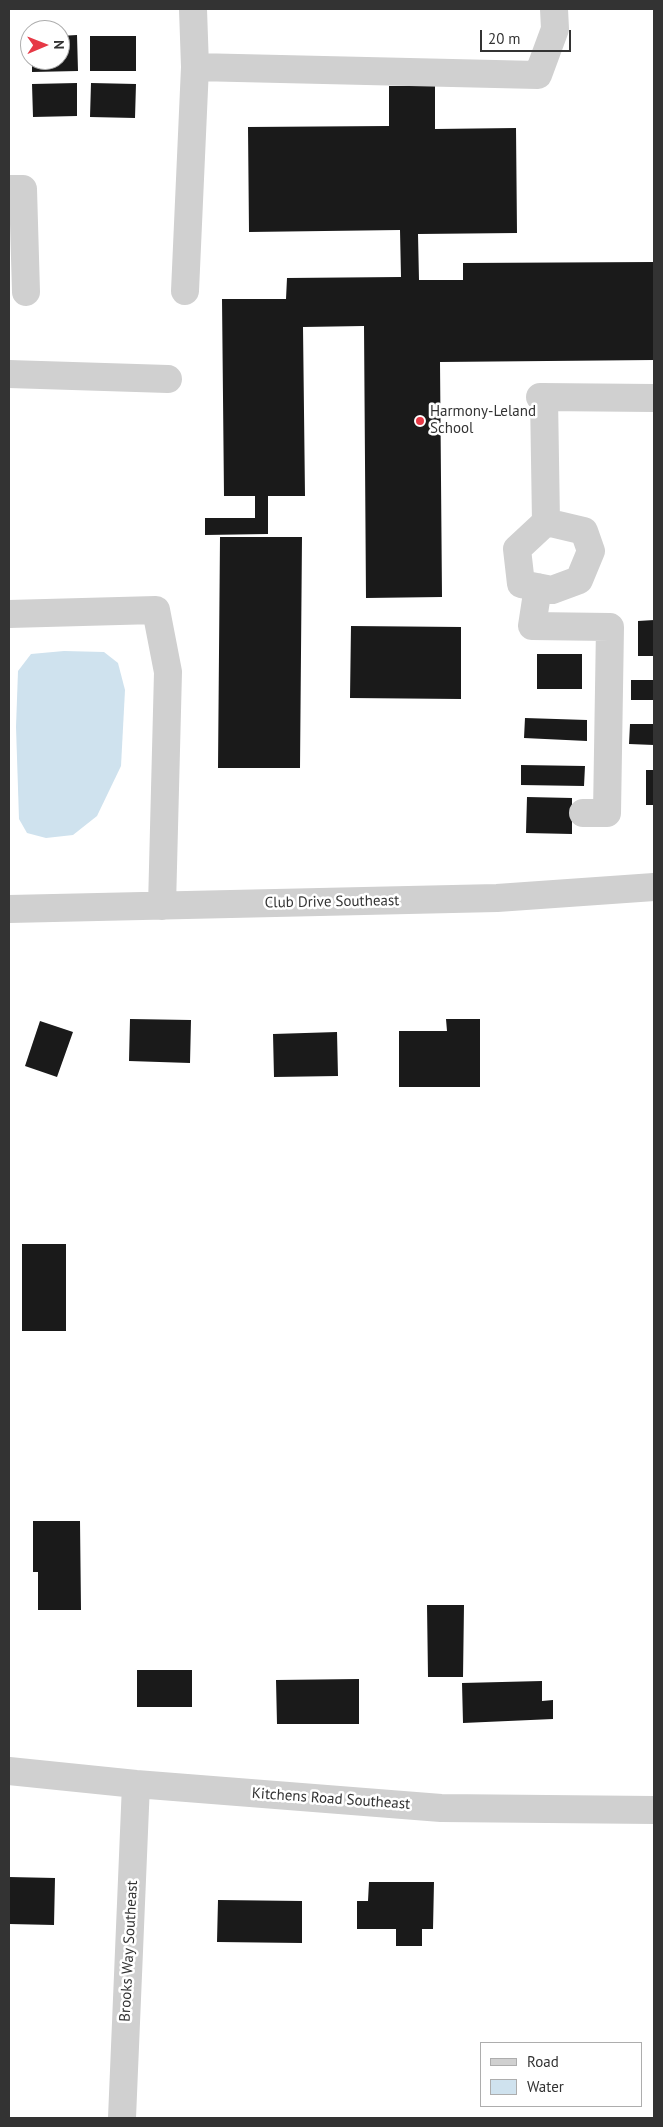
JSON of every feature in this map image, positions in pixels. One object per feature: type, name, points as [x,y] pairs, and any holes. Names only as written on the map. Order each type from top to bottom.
[{"type":"street","points":[[185,291],[195,67],[193,9]]},
{"type":"street","points":[[195,67],[538,75],[555,29],[554,9]]},
{"type":"street","points":[[9,189],[23,189],[26,292]]},
{"type":"street","points":[[9,374],[168,379]]},
{"type":"street","points":[[546,522],[584,531],[592,551],[579,580],[552,590],[521,584],[517,549],[546,522],[542,397],[654,398]]},
{"type":"street","points":[[538,587],[532,626],[610,627],[607,813],[583,813]]},
{"type":"street","points":[[9,614],[156,610],[168,672],[162,906]]},
{"type":"street","name":"Club Drive Southeast","points":[[9,909],[497,898],[654,887]]},
{"type":"street","name":"Kitchens Road Southeast","points":[[9,1771],[136,1784],[441,1808],[654,1810]]},
{"type":"street","name":"Brooks Way Southeast","points":[[122,2118],[136,1784]]},
{"type":"water","points":[[64,651],[104,652],[118,663],[125,690],[121,766],[97,816],[73,835],[46,838],[27,833],[19,819],[16,727],[18,671],[31,654]]},
{"type":"building","points":[[70,35],[77,35],[78,71],[32,72],[32,70],[70,70]]},
{"type":"building","points":[[90,36],[136,36],[136,71],[90,71]]},
{"type":"building","points":[[77,83],[77,116],[33,117],[32,84]]},
{"type":"building","points":[[91,83],[136,84],[135,118],[90,117]]},
{"type":"building","points":[[389,86],[435,86],[435,129],[516,128],[517,233],[418,234],[419,280],[463,280],[463,263],[654,262],[654,360],[440,362],[442,597],[366,598],[364,326],[303,327],[305,496],[268,496],[268,534],[205,535],[205,518],[255,518],[255,496],[224,496],[222,299],[286,299],[287,278],[401,277],[400,230],[249,232],[248,127],[389,126]]},
{"type":"building","points":[[220,537],[302,537],[300,768],[218,768]]},
{"type":"building","points":[[654,620],[654,656],[638,656],[638,621]]},
{"type":"building","points":[[351,626],[461,627],[461,699],[350,698]]},
{"type":"building","points":[[537,654],[582,654],[582,689],[537,689]]},
{"type":"building","points":[[631,680],[654,680],[654,700],[631,700]]},
{"type":"building","points":[[525,718],[587,720],[587,741],[524,738]]},
{"type":"building","points":[[630,724],[654,724],[654,745],[629,744]]},
{"type":"building","points":[[521,765],[585,766],[584,786],[521,785]]},
{"type":"building","points":[[646,770],[654,770],[654,805],[646,805]]},
{"type":"building","points":[[527,797],[572,798],[572,834],[526,833]]},
{"type":"building","points":[[130,1019],[191,1020],[190,1063],[129,1061]]},
{"type":"building","points":[[446,1019],[480,1019],[480,1087],[399,1087],[399,1031],[447,1031]]},
{"type":"building","points":[[40,1021],[73,1032],[57,1077],[25,1066]]},
{"type":"building","points":[[337,1032],[338,1076],[274,1077],[273,1034]]},
{"type":"building","points":[[22,1244],[66,1244],[66,1331],[22,1331]]},
{"type":"building","points":[[33,1521],[80,1521],[81,1610],[38,1610],[38,1572],[33,1572]]},
{"type":"building","points":[[427,1605],[464,1605],[463,1677],[428,1677]]},
{"type":"building","points":[[137,1670],[192,1670],[192,1707],[137,1707]]},
{"type":"building","points":[[359,1679],[359,1724],[277,1724],[276,1680]]},
{"type":"building","points":[[542,1681],[542,1701],[553,1700],[553,1719],[463,1723],[462,1683]]},
{"type":"building","points":[[9,1877],[55,1878],[54,1925],[9,1924]]},
{"type":"building","points":[[369,1882],[434,1882],[433,1929],[422,1929],[422,1946],[396,1946],[396,1929],[357,1929],[357,1901],[368,1901]]},
{"type":"building","points":[[218,1900],[302,1901],[302,1943],[217,1942]]},
{"type":"place","name":"Harmony-Leland School","points":[[420,421]]}]
